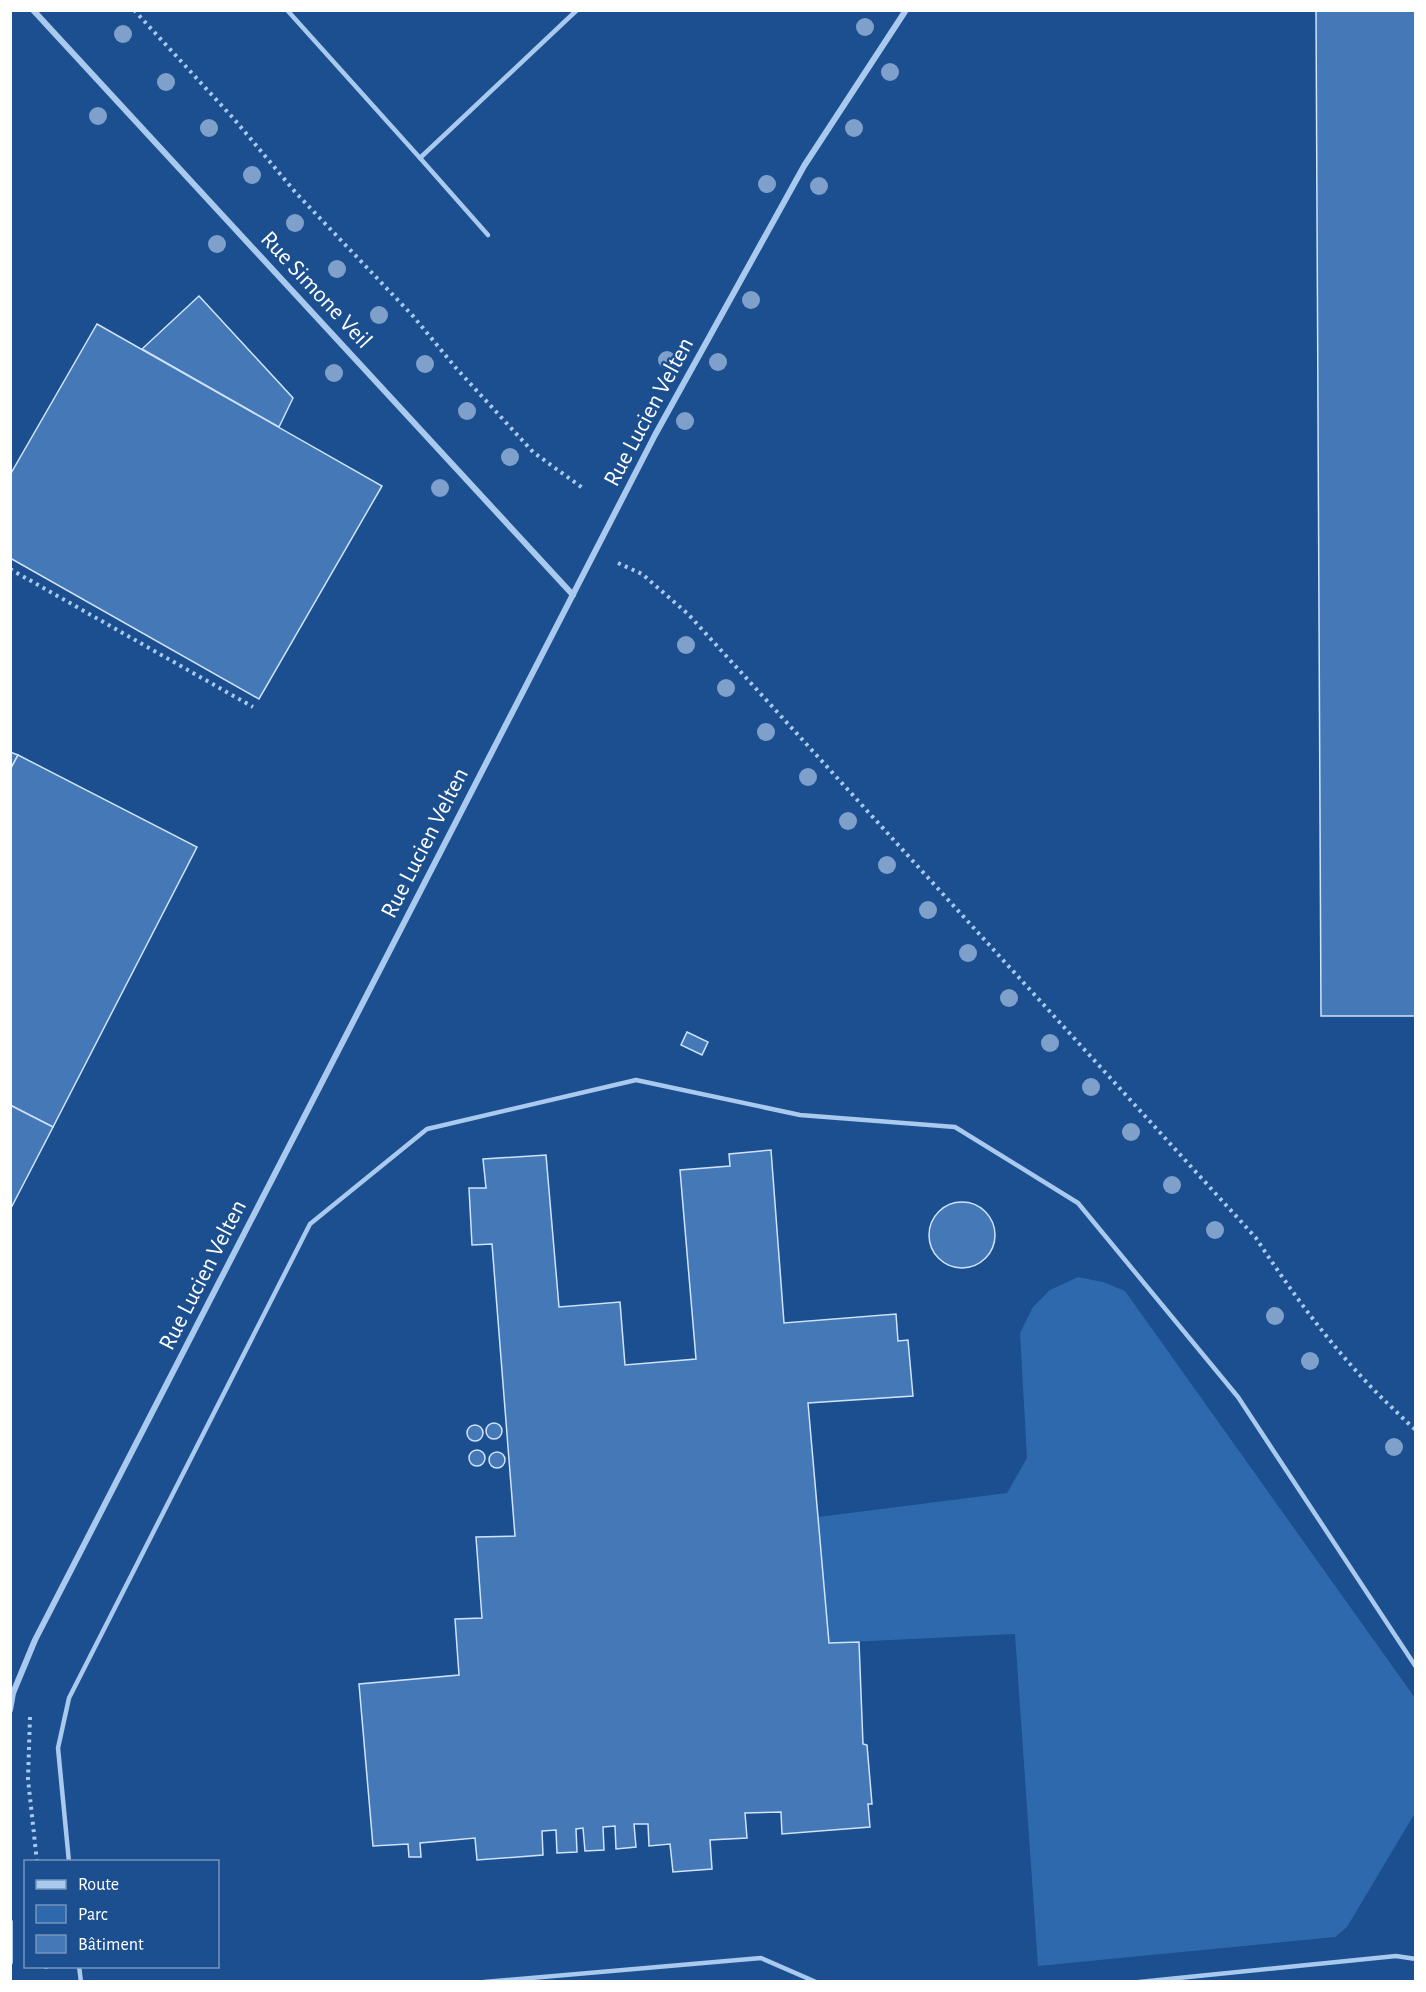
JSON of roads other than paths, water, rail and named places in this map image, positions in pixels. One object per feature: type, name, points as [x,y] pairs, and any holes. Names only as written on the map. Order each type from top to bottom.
[{"type":"street","name":"Rue Simone Veil","points":[[33,10],[573,595]]},
{"type":"street","name":"Rue Lucien Velten","points":[[10,1710],[14,1693],[35,1640],[655,435],[804,166],[906,10]]},
{"type":"street","points":[[10,1922],[10,1962]]},
{"type":"lane","points":[[287,10],[488,235]]},
{"type":"lane","points":[[420,158],[577,10]]},
{"type":"lane","points":[[69,1860],[58,1748],[69,1698],[310,1224],[427,1129],[636,1080],[800,1115],[955,1128],[1078,1203],[1238,1396],[1416,1667]]},
{"type":"lane","points":[[1139,1982],[1396,1956],[1416,1959]]},
{"type":"lane","points":[[484,1982],[761,1958],[816,1982]]}]
